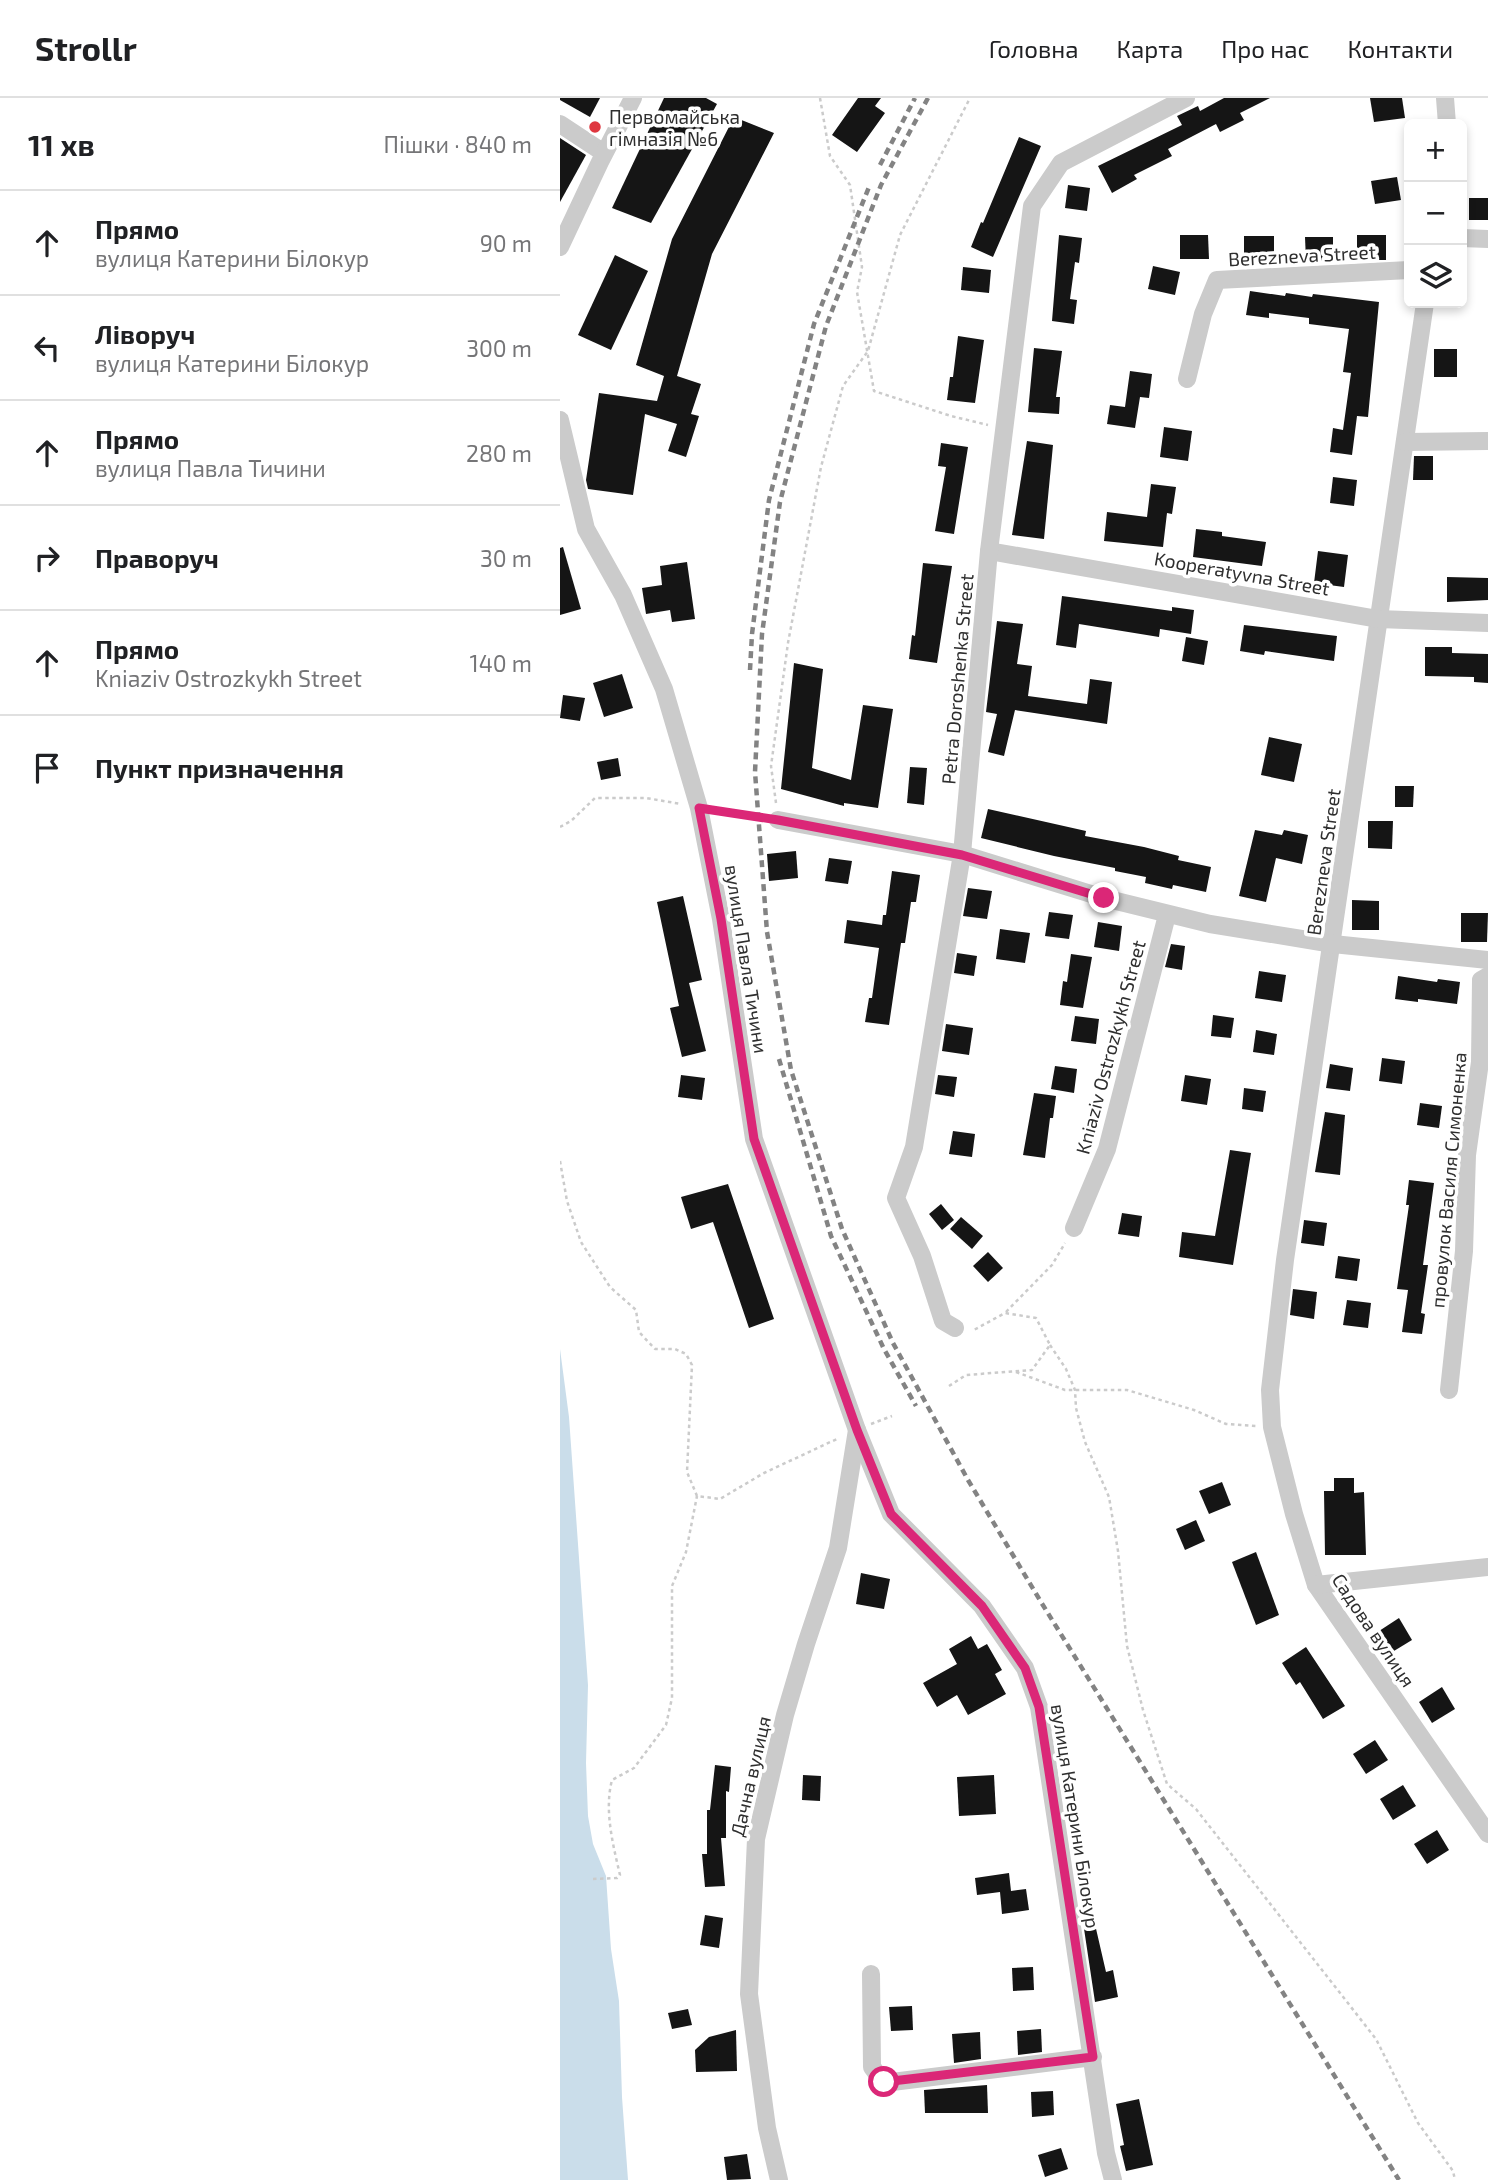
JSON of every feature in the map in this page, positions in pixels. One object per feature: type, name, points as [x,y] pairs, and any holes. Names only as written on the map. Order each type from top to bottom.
[{"type":"street","points":[[560,247],[633,98]]},
{"type":"street","name":"Petra Doroshenka Street","points":[[955,1328],[943,1321],[922,1256],[896,1198],[914,1147],[962,855],[989,551],[1032,206],[1061,163],[1186,98]]},
{"type":"street","points":[[1445,98],[1447,119]]},
{"type":"street","points":[[560,124],[604,153]]},
{"type":"street","points":[[1467,238],[1488,239]]},
{"type":"street","name":"Berezneva Street","points":[[1187,379],[1203,314],[1217,280],[1404,270]]},
{"type":"street","name":"Berezneva Street","points":[[1272,1427],[1270,1390],[1285,1260],[1424,308]]},
{"type":"street","name":"вулиця Павла Тичини","points":[[560,420],[586,529],[623,595],[664,689],[699,808],[721,919],[754,1139],[857,1430]]},
{"type":"street","points":[[1405,442],[1488,441]]},
{"type":"street","name":"Kooperatyvna Street","points":[[989,551],[1378,619],[1488,623]]},
{"type":"street","points":[[778,820],[962,855],[1167,915],[1210,924],[1333,944],[1488,960]]},
{"type":"street","name":"Kniaziv Ostrozkykh Street","points":[[1074,1228],[1107,1149],[1167,915]]},
{"type":"street","name":"провулок Василя Симоненка","points":[[1449,1390],[1464,1251],[1467,1155],[1480,1062],[1481,979],[1488,976]]},
{"type":"street","name":"Садова вулиця","points":[[1272,1427],[1294,1514],[1317,1585],[1488,1834]]},
{"type":"street","name":"вулиця Катерини Білокур","points":[[857,1430],[891,1514],[982,1606],[1025,1668],[1039,1707],[1113,2180]]},
{"type":"street","name":"Дачна вулиця","points":[[779,2180],[767,2129],[749,1994],[756,1839],[785,1715],[838,1548],[857,1430]]},
{"type":"street","points":[[1317,1585],[1488,1567]]},
{"type":"street","points":[[871,1974],[872,2067],[884,2082],[1093,2057]]},
{"type":"path","points":[[820,98],[831,156],[850,185],[862,267],[858,292],[874,391],[951,416],[1005,429]]},
{"type":"path","points":[[560,827],[571,821],[595,798],[646,798],[778,820],[771,766],[788,643],[821,467],[843,386],[868,351],[900,235],[970,98]]},
{"type":"path","points":[[560,1161],[567,1201],[581,1242],[602,1276],[610,1287],[636,1310],[639,1332],[655,1349],[675,1349],[686,1354],[692,1366],[687,1472],[697,1496],[686,1552],[672,1586],[672,1698],[666,1725],[634,1768],[612,1780],[609,1790],[612,1842],[620,1875],[617,1878],[593,1879]]},
{"type":"path","points":[[955,1328],[973,1331],[1005,1313],[1052,1265],[1074,1228]]},
{"type":"path","points":[[1005,1313],[1036,1318],[1066,1368],[1075,1390],[1076,1408],[1085,1442],[1109,1497],[1118,1551],[1127,1646],[1143,1710],[1167,1783],[1196,1808],[1376,2039],[1418,2123],[1453,2172],[1455,2180]]},
{"type":"path","points":[[949,1386],[967,1375],[1032,1370],[1050,1345]]},
{"type":"path","points":[[1016,1372],[1065,1391],[1127,1390],[1194,1410],[1226,1424],[1272,1427]]},
{"type":"path","points":[[697,1496],[720,1499],[764,1473],[892,1416]]},
{"type":"water","points":[[560,1349],[569,1417],[588,1685],[588,1816],[593,1844],[606,1876],[611,1949],[619,2001],[628,2180],[560,2180]]},
{"type":"building","points":[[560,98],[600,98],[590,117]]},
{"type":"building","points":[[664,98],[706,98],[717,104],[651,223],[612,208]]},
{"type":"building","points":[[858,98],[881,98],[875,106],[885,113],[857,152],[832,135]]},
{"type":"building","points":[[1224,98],[1270,98],[1240,113],[1244,120],[1220,132],[1216,124],[1168,149],[1172,156],[1134,175],[1137,179],[1112,193],[1098,166],[1182,125],[1177,116],[1198,106],[1200,111]]},
{"type":"building","points":[[1370,98],[1402,98],[1405,118],[1374,122]]},
{"type":"building","points":[[734,117],[774,133],[712,254],[677,376],[701,384],[691,414],[699,416],[686,457],[668,451],[677,424],[645,414],[633,495],[588,489],[586,480],[599,393],[657,401],[664,376],[636,365],[672,239]]},
{"type":"building","points":[[1019,137],[1041,146],[993,257],[971,247]]},
{"type":"building","points":[[560,138],[586,155],[560,202]]},
{"type":"building","points":[[1397,177],[1401,200],[1375,204],[1371,181]]},
{"type":"building","points":[[1068,185],[1090,188],[1087,211],[1065,208]]},
{"type":"building","points":[[1469,198],[1488,198],[1488,220],[1469,220]]},
{"type":"building","points":[[1059,235],[1082,238],[1079,263],[1075,262],[1070,299],[1077,300],[1074,324],[1052,321]]},
{"type":"building","points":[[1180,235],[1208,235],[1209,259],[1180,259]]},
{"type":"building","points":[[1357,235],[1386,235],[1386,260],[1357,260]]},
{"type":"building","points":[[1244,236],[1274,236],[1274,262],[1244,263]]},
{"type":"building","points":[[1305,237],[1333,237],[1333,260],[1306,261]]},
{"type":"building","points":[[615,255],[648,271],[611,350],[578,335]]},
{"type":"building","points":[[1153,266],[1180,272],[1175,295],[1148,289]]},
{"type":"building","points":[[963,267],[991,270],[989,293],[961,290]]},
{"type":"building","points":[[1250,291],[1285,296],[1286,293],[1312,297],[1313,294],[1379,302],[1368,417],[1357,416],[1352,455],[1330,452],[1333,428],[1343,430],[1351,373],[1343,372],[1349,329],[1309,324],[1309,318],[1269,313],[1269,318],[1246,315]]},
{"type":"building","points":[[958,336],[984,340],[975,403],[947,400]]},
{"type":"building","points":[[1034,348],[1062,351],[1056,397],[1060,397],[1059,414],[1028,412]]},
{"type":"building","points":[[1434,349],[1457,349],[1457,377],[1434,377]]},
{"type":"building","points":[[1130,371],[1152,374],[1149,398],[1140,397],[1135,428],[1107,424],[1110,405],[1125,407]]},
{"type":"building","points":[[1164,427],[1192,431],[1188,461],[1160,457]]},
{"type":"building","points":[[1027,441],[1053,445],[1044,539],[1012,535]]},
{"type":"building","points":[[941,443],[968,447],[954,534],[935,531],[946,467],[938,466]]},
{"type":"building","points":[[1414,456],[1433,456],[1433,480],[1413,480]]},
{"type":"building","points":[[1333,477],[1357,480],[1354,506],[1330,503]]},
{"type":"building","points":[[1151,484],[1176,487],[1172,514],[1167,513],[1163,547],[1104,541],[1107,512],[1147,517]]},
{"type":"building","points":[[1196,529],[1222,532],[1222,536],[1266,542],[1262,566],[1193,557]]},
{"type":"building","points":[[563,547],[581,609],[560,615],[560,548]]},
{"type":"building","points":[[1318,551],[1348,555],[1344,587],[1314,583]]},
{"type":"building","points":[[687,562],[695,619],[672,622],[670,610],[646,614],[642,588],[662,585],[660,566]]},
{"type":"building","points":[[923,563],[952,566],[937,663],[909,659],[912,635],[915,636]]},
{"type":"building","points":[[1447,577],[1488,578],[1488,600],[1447,602]]},
{"type":"building","points":[[1062,596],[1172,611],[1172,607],[1194,610],[1191,634],[1160,629],[1159,637],[1079,624],[1076,648],[1056,645]]},
{"type":"building","points":[[997,621],[1023,624],[1017,664],[1032,666],[1028,696],[1087,704],[1090,679],[1112,682],[1107,724],[1015,710],[1004,756],[988,752],[997,714],[986,712]]},
{"type":"building","points":[[1244,625],[1337,636],[1334,661],[1265,651],[1264,655],[1240,651]]},
{"type":"building","points":[[1186,637],[1208,641],[1204,665],[1182,661]]},
{"type":"building","points":[[1425,647],[1452,647],[1452,653],[1488,654],[1488,683],[1474,682],[1474,677],[1425,676]]},
{"type":"building","points":[[794,663],[823,669],[812,768],[851,780],[863,705],[893,709],[878,808],[844,803],[844,806],[781,789]]},
{"type":"building","points":[[622,674],[633,708],[604,717],[593,683]]},
{"type":"building","points":[[563,695],[585,698],[580,721],[560,718]]},
{"type":"building","points":[[1269,737],[1302,744],[1294,782],[1261,775]]},
{"type":"building","points":[[618,758],[621,776],[601,780],[597,762]]},
{"type":"building","points":[[910,767],[927,768],[924,805],[907,803]]},
{"type":"building","points":[[1395,786],[1414,786],[1413,807],[1395,807]]},
{"type":"building","points":[[988,809],[1086,831],[1085,836],[1144,847],[1179,856],[1178,860],[1211,867],[1206,892],[1173,885],[1172,889],[1145,883],[1146,877],[1115,871],[1115,868],[981,838]]},
{"type":"building","points":[[1368,821],[1393,821],[1392,849],[1368,848]]},
{"type":"building","points":[[1255,830],[1282,835],[1284,830],[1308,835],[1302,864],[1276,858],[1266,902],[1239,896]]},
{"type":"building","points":[[796,851],[798,878],[769,881],[767,854]]},
{"type":"building","points":[[829,858],[852,861],[848,884],[825,881]]},
{"type":"building","points":[[892,871],[920,875],[916,902],[911,902],[905,943],[901,943],[889,1025],[865,1022],[869,998],[872,998],[879,948],[844,943],[847,920],[882,925],[883,915],[886,915]]},
{"type":"building","points":[[968,888],[992,891],[987,919],[963,916]]},
{"type":"building","points":[[683,896],[702,980],[689,983],[706,1051],[682,1057],[670,1008],[679,1006],[657,902]]},
{"type":"building","points":[[1352,900],[1379,901],[1379,930],[1352,930]]},
{"type":"building","points":[[1049,912],[1073,915],[1069,939],[1045,936]]},
{"type":"building","points":[[1461,913],[1488,913],[1487,942],[1461,942]]},
{"type":"building","points":[[1098,922],[1122,926],[1119,951],[1094,947]]},
{"type":"building","points":[[1000,929],[1030,933],[1025,963],[996,959]]},
{"type":"building","points":[[1171,944],[1185,946],[1182,970],[1165,967]]},
{"type":"building","points":[[957,953],[977,956],[974,976],[954,973]]},
{"type":"building","points":[[1071,954],[1092,957],[1083,1008],[1060,1005],[1063,981],[1067,982]]},
{"type":"building","points":[[1259,971],[1286,975],[1282,1002],[1255,998]]},
{"type":"building","points":[[1398,976],[1437,982],[1438,979],[1460,982],[1457,1004],[1395,999]]},
{"type":"building","points":[[1213,1015],[1234,1018],[1231,1038],[1211,1036]]},
{"type":"building","points":[[1075,1016],[1099,1019],[1096,1044],[1071,1041]]},
{"type":"building","points":[[946,1024],[973,1028],[969,1055],[942,1051]]},
{"type":"building","points":[[1256,1030],[1277,1034],[1274,1055],[1253,1052]]},
{"type":"building","points":[[1382,1058],[1405,1061],[1402,1084],[1379,1081]]},
{"type":"building","points":[[1330,1064],[1353,1068],[1350,1091],[1326,1088]]},
{"type":"building","points":[[1055,1066],[1077,1069],[1074,1093],[1051,1089]]},
{"type":"building","points":[[681,1075],[705,1078],[702,1100],[678,1097]]},
{"type":"building","points":[[938,1075],[957,1077],[954,1097],[935,1094]]},
{"type":"building","points":[[1185,1075],[1211,1079],[1207,1105],[1181,1101]]},
{"type":"building","points":[[1244,1088],[1266,1091],[1263,1112],[1242,1109]]},
{"type":"building","points":[[1034,1093],[1056,1096],[1045,1158],[1023,1155]]},
{"type":"building","points":[[1420,1103],[1442,1106],[1439,1128],[1417,1125]]},
{"type":"building","points":[[1325,1112],[1345,1115],[1340,1175],[1315,1172]]},
{"type":"building","points":[[953,1131],[975,1134],[972,1157],[949,1154]]},
{"type":"building","points":[[1230,1150],[1251,1153],[1233,1265],[1179,1257],[1182,1232],[1215,1236]]},
{"type":"building","points":[[1409,1180],[1434,1183],[1423,1265],[1428,1265],[1421,1313],[1425,1314],[1422,1334],[1402,1332],[1408,1290],[1397,1289],[1409,1205],[1406,1205]]},
{"type":"building","points":[[728,1184],[774,1319],[749,1328],[713,1222],[691,1229],[681,1197]]},
{"type":"building","points":[[941,1204],[954,1220],[942,1230],[929,1214]]},
{"type":"building","points":[[1122,1213],[1142,1216],[1139,1237],[1118,1234]]},
{"type":"building","points":[[961,1217],[983,1236],[972,1249],[950,1229]]},
{"type":"building","points":[[1304,1220],[1327,1223],[1324,1246],[1301,1243]]},
{"type":"building","points":[[988,1252],[1003,1268],[988,1282],[973,1266]]},
{"type":"building","points":[[1338,1256],[1360,1259],[1357,1281],[1335,1278]]},
{"type":"building","points":[[1293,1289],[1317,1292],[1314,1319],[1290,1315]]},
{"type":"building","points":[[1347,1300],[1371,1303],[1368,1328],[1343,1325]]},
{"type":"building","points":[[1334,1478],[1354,1478],[1354,1493],[1364,1492],[1366,1555],[1325,1555],[1324,1491],[1334,1491]]},
{"type":"building","points":[[1222,1482],[1231,1505],[1209,1514],[1199,1491]]},
{"type":"building","points":[[1196,1520],[1205,1541],[1185,1550],[1176,1529]]},
{"type":"building","points":[[1256,1552],[1279,1615],[1256,1625],[1232,1562]]},
{"type":"building","points":[[861,1573],[890,1579],[884,1609],[856,1604]]},
{"type":"building","points":[[1399,1618],[1412,1640],[1389,1654],[1376,1633]]},
{"type":"building","points":[[971,1636],[978,1649],[987,1644],[1002,1670],[995,1674],[1006,1694],[968,1715],[957,1695],[937,1707],[923,1683],[957,1664],[949,1649]]},
{"type":"building","points":[[1306,1647],[1345,1706],[1323,1719],[1300,1682],[1296,1685],[1282,1663]]},
{"type":"building","points":[[1442,1687],[1455,1709],[1432,1723],[1419,1702]]},
{"type":"building","points":[[1375,1740],[1388,1760],[1366,1774],[1353,1754]]},
{"type":"building","points":[[715,1765],[731,1767],[729,1792],[726,1791],[726,1838],[721,1838],[725,1886],[705,1887],[702,1854],[707,1854],[707,1810],[710,1810]]},
{"type":"building","points":[[803,1775],[821,1776],[820,1801],[802,1800]]},
{"type":"building","points":[[994,1775],[996,1814],[959,1816],[957,1777]]},
{"type":"building","points":[[1403,1785],[1416,1806],[1393,1820],[1380,1799]]},
{"type":"building","points":[[1437,1830],[1449,1850],[1427,1864],[1414,1844]]},
{"type":"building","points":[[1009,1873],[1011,1891],[1026,1889],[1029,1910],[1002,1914],[1000,1892],[977,1895],[975,1878]]},
{"type":"building","points":[[705,1915],[723,1918],[719,1948],[700,1945]]},
{"type":"building","points":[[1094,1920],[1106,1972],[1113,1970],[1118,1997],[1095,2002],[1083,1922]]},
{"type":"building","points":[[1033,1967],[1034,1990],[1013,1991],[1012,1968]]},
{"type":"building","points":[[912,2006],[913,2030],[891,2031],[889,2007]]},
{"type":"building","points":[[688,2009],[692,2025],[672,2029],[668,2013]]},
{"type":"building","points":[[1041,2029],[1042,2052],[1018,2055],[1017,2031]]},
{"type":"building","points":[[736,2030],[737,2071],[696,2072],[695,2050],[709,2037]]},
{"type":"building","points":[[980,2032],[981,2059],[954,2063],[952,2034]]},
{"type":"building","points":[[987,2085],[988,2113],[925,2113],[924,2090]]},
{"type":"building","points":[[1053,2091],[1054,2115],[1032,2117],[1031,2092]]},
{"type":"building","points":[[1139,2099],[1153,2165],[1126,2171],[1120,2146],[1124,2145],[1116,2104]]},
{"type":"building","points":[[1061,2148],[1068,2169],[1045,2177],[1038,2155]]},
{"type":"building","points":[[747,2154],[751,2179],[727,2180],[724,2157]]},
{"type":"railway","points":[[880,165],[915,98]]},
{"type":"railway","points":[[928,98],[881,185],[826,326],[780,502],[762,634],[755,772],[767,932],[791,1070],[842,1229],[893,1343],[968,1480],[1399,2180]]},
{"type":"railway","points":[[750,670],[769,500],[814,324],[869,187]]},
{"type":"railway","points":[[779,1059],[831,1236],[884,1349],[916,1406]]},
{"type":"place","name":"Первомайська гімназія №6","points":[[595,127]]},
{"type":"route","points":[[884,2082],[1093,2057],[1039,1707],[1025,1668],[982,1606],[891,1514],[857,1430],[754,1139],[721,919],[699,808],[962,855],[1104,898]]}]
